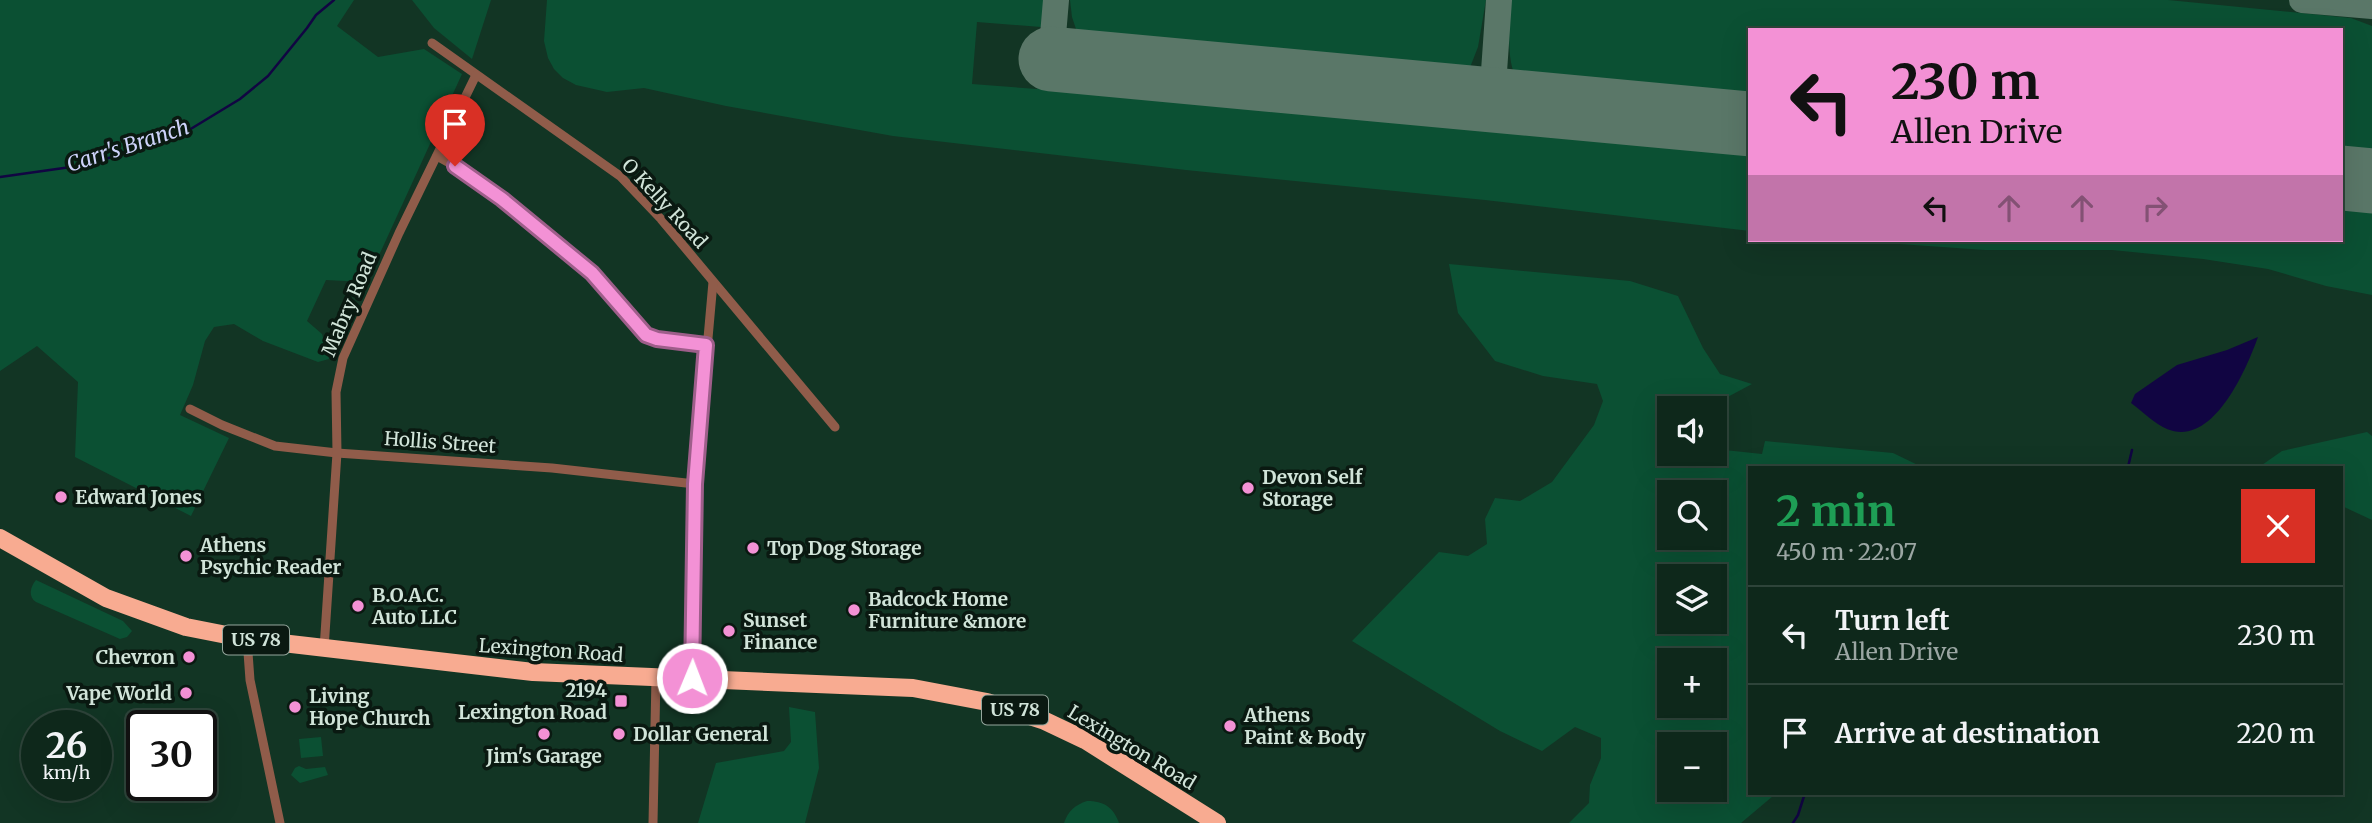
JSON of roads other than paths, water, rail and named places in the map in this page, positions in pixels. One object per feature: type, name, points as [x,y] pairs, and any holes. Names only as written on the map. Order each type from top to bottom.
[{"type":"highway","name":"Lexington Road","points":[[0,538],[75,583],[110,600],[186,627],[247,639],[533,671],[913,688],[987,702],[1045,721],[1085,740],[1217,823]]},
{"type":"street","name":"O Kelly Road","points":[[432,43],[620,176],[661,219],[835,428]]},
{"type":"street","name":"Mabry Road","points":[[324,649],[337,453],[336,392],[343,358],[476,75]]},
{"type":"street","points":[[437,156],[502,199],[592,273],[646,335],[669,341],[706,345]]},
{"type":"street","points":[[692,678],[695,484],[713,282]]},
{"type":"street","name":"Hollis Street","points":[[190,409],[268,444],[337,453],[527,466],[695,484]]},
{"type":"street","points":[[247,639],[250,680],[280,823]]},
{"type":"street","points":[[653,823],[656,677]]},
{"type":"waterway","name":"Carr's Branch","points":[[0,177],[78,166],[120,155],[154,140],[189,130],[240,99],[268,76],[316,15],[334,0]]},
{"type":"waterway","points":[[2128,466],[2132,450]]},
{"type":"waterway","points":[[1793,823],[1804,795]]},
{"type":"place","name":"Devon Self Storage","points":[[1248,488]]},
{"type":"place","name":"Edward Jones","points":[[61,497]]},
{"type":"place","name":"Top Dog Storage","points":[[753,548]]},
{"type":"place","name":"Athens Psychic Reader","points":[[186,556]]},
{"type":"place","name":"B.O.A.C. Auto LLC","points":[[358,606]]},
{"type":"place","name":"Badcock Home Furniture &more","points":[[854,610]]},
{"type":"place","name":"Sunset Finance","points":[[729,631]]},
{"type":"place","name":"Chevron","points":[[189,657]]},
{"type":"place","name":"Vape World","points":[[186,693]]},
{"type":"place","name":"2194 Lexington Road","points":[[621,701]]},
{"type":"place","name":"Living Hope Church","points":[[295,707]]},
{"type":"place","name":"Athens Paint & Body","points":[[1230,726]]},
{"type":"place","name":"Jim's Garage","points":[[544,734]]},
{"type":"place","name":"Dollar General","points":[[619,734]]}]
